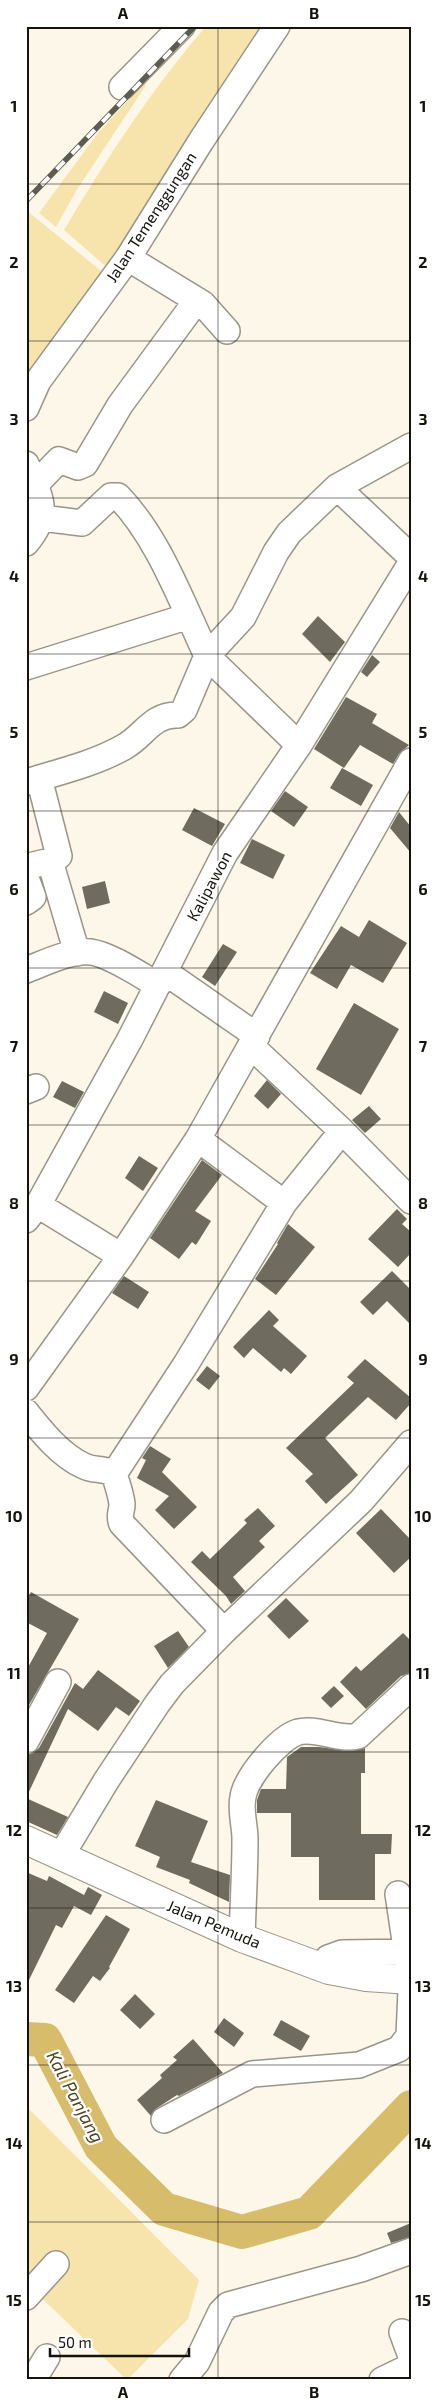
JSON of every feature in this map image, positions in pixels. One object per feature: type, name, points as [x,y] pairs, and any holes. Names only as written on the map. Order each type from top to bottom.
[{"type":"main road","name":"Jalan Pemuda","points":[[26,1840],[242,1938],[329,1970],[366,1977],[411,1979]]},
{"type":"street","points":[[122,87],[182,26]]},
{"type":"street","name":"Jalan Temenggungan","points":[[26,408],[38,381],[128,258],[201,141],[278,26]]},
{"type":"street","points":[[128,258],[197,300],[211,312],[227,331]]},
{"type":"street","points":[[26,543],[39,527],[42,518],[40,496],[31,475],[59,460],[78,467],[85,464],[120,405],[197,300]]},
{"type":"street","points":[[26,869],[29,866],[50,861],[59,856],[33,780],[103,758],[127,746],[157,718],[169,714],[178,715],[184,710],[206,656],[243,617],[276,552],[289,533],[337,487],[411,446]]},
{"type":"street","points":[[337,487],[411,557]]},
{"type":"street","points":[[42,518],[82,522],[111,496],[118,496],[135,514],[168,570],[206,656],[299,745]]},
{"type":"street","name":"Kalipawon","points":[[32,1212],[162,978],[225,853],[299,745],[411,563]]},
{"type":"street","points":[[26,667],[189,616]]},
{"type":"street","points":[[26,1388],[121,1256],[198,1139],[342,880],[411,761]]},
{"type":"street","points":[[50,861],[77,954]]},
{"type":"street","points":[[26,878],[33,897],[26,902]]},
{"type":"street","points":[[26,970],[77,954],[91,952],[162,978],[254,1041],[411,1201]]},
{"type":"street","points":[[114,1474],[186,1364],[284,1203],[342,1131]]},
{"type":"street","points":[[198,1139],[284,1203]]},
{"type":"street","points":[[32,1212],[121,1256]]},
{"type":"street","points":[[26,1412],[38,1427],[64,1452],[83,1466],[93,1469],[104,1468],[114,1474],[121,1497],[119,1518],[122,1524],[224,1631]]},
{"type":"street","points":[[62,1856],[106,1781],[156,1704],[172,1684],[224,1631],[361,1501],[411,1443]]},
{"type":"street","points":[[26,1741],[58,1682]]},
{"type":"street","points":[[242,1938],[245,1876],[243,1797],[256,1770],[286,1739],[299,1732],[329,1734],[348,1738],[358,1736],[411,1687]]},
{"type":"street","points":[[398,1894],[411,1979]]},
{"type":"street","points":[[329,1970],[328,1958],[342,1953],[408,1952]]},
{"type":"street","points":[[164,2120],[252,2074],[359,2065],[399,2049],[409,2036],[411,1990]]},
{"type":"street","points":[[182,2380],[197,2362],[220,2312],[228,2305],[361,2269],[411,2251]]},
{"type":"street","points":[[26,2297],[56,2264]]},
{"type":"street","points":[[402,2332],[411,2356]]},
{"type":"street","points":[[33,2380],[47,2358]]},
{"type":"street","points":[[382,2380],[411,2366]]},
{"type":"shaded area","points":[[206,26],[271,26],[110,270],[64,230],[130,125],[167,74]]},
{"type":"shaded area","points":[[144,83],[146,85],[76,191],[56,227],[39,213],[98,133]]},
{"type":"shaded area","points":[[26,210],[105,274],[26,385]]},
{"type":"shaded area","points":[[26,2106],[199,2280],[188,2319],[127,2380],[26,2283]]},
{"type":"building","points":[[318,616],[345,642],[330,662],[302,634]]},
{"type":"building","points":[[372,655],[380,662],[367,677],[361,672]]},
{"type":"building","points":[[346,697],[377,714],[372,723],[409,745],[399,754],[393,764],[360,745],[344,768],[314,749]]},
{"type":"building","points":[[342,768],[373,785],[361,806],[330,788]]},
{"type":"building","points":[[285,791],[308,807],[294,827],[271,811]]},
{"type":"building","points":[[194,808],[225,824],[212,846],[182,830]]},
{"type":"building","points":[[399,812],[411,827],[411,853],[390,828]]},
{"type":"building","points":[[252,839],[285,855],[273,879],[240,863]]},
{"type":"building","points":[[105,881],[110,903],[87,909],[82,887]]},
{"type":"building","points":[[369,920],[407,943],[383,983],[351,965],[337,989],[310,973],[341,926],[359,937]]},
{"type":"building","points":[[223,944],[237,952],[215,986],[202,977]]},
{"type":"building","points":[[104,991],[128,1003],[118,1024],[94,1012]]},
{"type":"building","points":[[354,1003],[399,1029],[361,1095],[316,1069]]},
{"type":"building","points":[[267,1080],[281,1094],[268,1109],[254,1096]]},
{"type":"building","points":[[62,1081],[84,1092],[75,1108],[53,1097]]},
{"type":"building","points":[[369,1106],[381,1119],[365,1133],[352,1120]]},
{"type":"building","points":[[139,1156],[158,1168],[143,1191],[125,1178]]},
{"type":"building","points":[[202,1160],[222,1175],[195,1211],[211,1221],[196,1245],[192,1242],[179,1259],[150,1238]]},
{"type":"building","points":[[397,1209],[407,1219],[402,1224],[411,1232],[411,1253],[398,1267],[368,1239]]},
{"type":"building","points":[[288,1224],[315,1247],[276,1295],[255,1279],[278,1244]]},
{"type":"building","points":[[392,1271],[411,1290],[411,1325],[387,1301],[373,1315],[360,1302]]},
{"type":"building","points":[[124,1276],[149,1292],[138,1309],[112,1293]]},
{"type":"building","points":[[269,1310],[279,1320],[273,1326],[307,1356],[291,1374],[284,1368],[281,1372],[253,1348],[244,1358],[233,1347]]},
{"type":"building","points":[[365,1359],[411,1398],[411,1403],[396,1420],[368,1397],[325,1438],[358,1475],[326,1504],[305,1481],[313,1474],[286,1448],[354,1383],[347,1377]]},
{"type":"building","points":[[207,1366],[220,1376],[209,1390],[196,1380]]},
{"type":"building","points":[[150,1446],[171,1459],[162,1472],[197,1507],[174,1529],[155,1510],[169,1496],[137,1478],[146,1460],[142,1458]]},
{"type":"building","points":[[258,1508],[275,1526],[259,1541],[265,1547],[233,1577],[245,1591],[231,1604],[226,1596],[191,1562],[202,1551],[210,1559],[247,1523],[244,1520]]},
{"type":"building","points":[[381,1509],[411,1540],[411,1557],[394,1573],[356,1533]]},
{"type":"building","points":[[31,1592],[79,1619],[26,1710],[26,1671],[47,1633],[26,1622],[26,1601]]},
{"type":"building","points":[[286,1598],[309,1621],[289,1639],[267,1616]]},
{"type":"building","points":[[178,1631],[189,1647],[168,1668],[154,1646]]},
{"type":"building","points":[[403,1633],[411,1641],[411,1673],[401,1676],[366,1709],[340,1682],[356,1666],[361,1671]]},
{"type":"building","points":[[98,1670],[140,1701],[129,1716],[116,1707],[98,1731],[68,1709],[26,1798],[26,1755],[33,1753],[39,1748],[75,1683],[83,1689]]},
{"type":"building","points":[[334,1686],[344,1696],[331,1708],[321,1698]]},
{"type":"building","points":[[301,1747],[350,1751],[365,1748],[365,1773],[361,1773],[361,1834],[392,1834],[391,1854],[375,1854],[375,1900],[319,1900],[319,1857],[291,1857],[291,1813],[257,1813],[257,1800],[261,1789],[286,1789],[287,1757]]},
{"type":"building","points":[[26,1798],[68,1817],[57,1835],[26,1821]]},
{"type":"building","points":[[156,1800],[208,1821],[191,1862],[230,1875],[229,1902],[189,1883],[190,1880],[156,1867],[160,1857],[135,1846]]},
{"type":"building","points":[[26,1872],[47,1881],[49,1876],[84,1895],[88,1887],[102,1895],[91,1915],[74,1906],[62,1928],[56,1925],[26,1986]]},
{"type":"building","points":[[106,1915],[130,1929],[110,1968],[100,1981],[93,1976],[74,2003],[55,1990]]},
{"type":"building","points":[[135,1994],[155,2014],[140,2029],[120,2010]]},
{"type":"building","points":[[224,2018],[244,2033],[234,2047],[214,2032]]},
{"type":"building","points":[[281,2020],[310,2036],[301,2051],[273,2035]]},
{"type":"building","points":[[193,2039],[223,2073],[179,2096],[177,2095],[157,2108],[151,2116],[137,2100],[162,2078],[160,2075],[177,2060],[173,2057]]},
{"type":"building","points":[[411,2223],[411,2237],[391,2243],[387,2233]]},
{"type":"waterway","name":"Kali Panjang","points":[[26,2039],[45,2040],[101,2147],[164,2209],[242,2232],[309,2213],[411,2107]]},
{"type":"railway","points":[[26,201],[195,26]]}]
